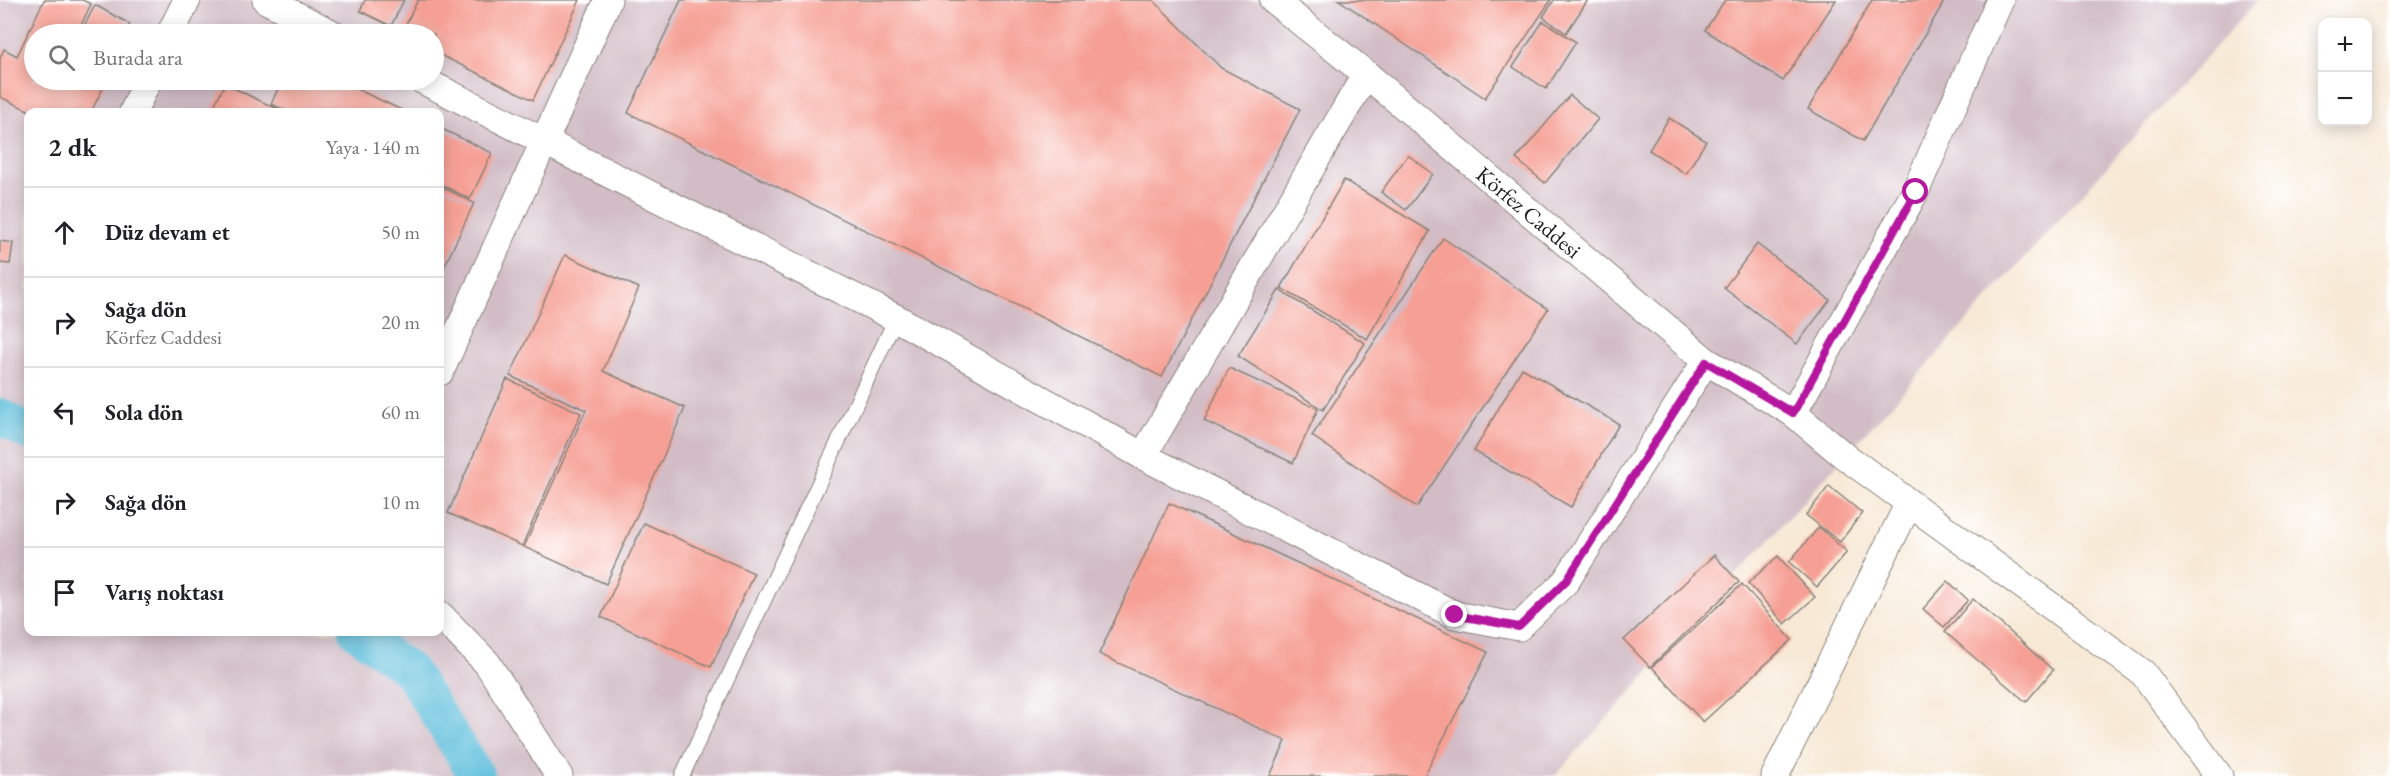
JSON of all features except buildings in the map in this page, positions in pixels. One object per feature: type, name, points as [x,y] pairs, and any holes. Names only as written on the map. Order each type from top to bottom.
[{"type":"street","points":[[175,24],[186,0]]},
{"type":"street","points":[[266,0],[313,24]]},
{"type":"street","points":[[444,363],[608,0]]},
{"type":"street","name":"Körfez Caddesi","points":[[1273,0],[1366,74],[1706,362],[1793,413],[1842,454],[2143,674],[2219,776]]},
{"type":"street","points":[[1793,413],[1916,192],[2000,0]]},
{"type":"street","points":[[1143,456],[1366,74]]},
{"type":"street","points":[[135,108],[143,90]]},
{"type":"street","points":[[442,90],[896,318],[1143,456],[1455,615],[1519,627],[1566,581],[1706,362]]},
{"type":"street","points":[[1775,776],[1910,503]]},
{"type":"street","points":[[444,619],[487,663],[559,776]]},
{"type":"lane","points":[[682,776],[896,318]]},
{"type":"shaded area","points":[[0,0],[2258,0],[1555,776],[0,776]]},
{"type":"waterway","points":[[0,416],[24,430]]},
{"type":"waterway","points":[[362,636],[410,671],[477,776]]},
{"type":"route","points":[[1455,615],[1519,627],[1566,581],[1706,362],[1793,413],[1916,192]]}]
